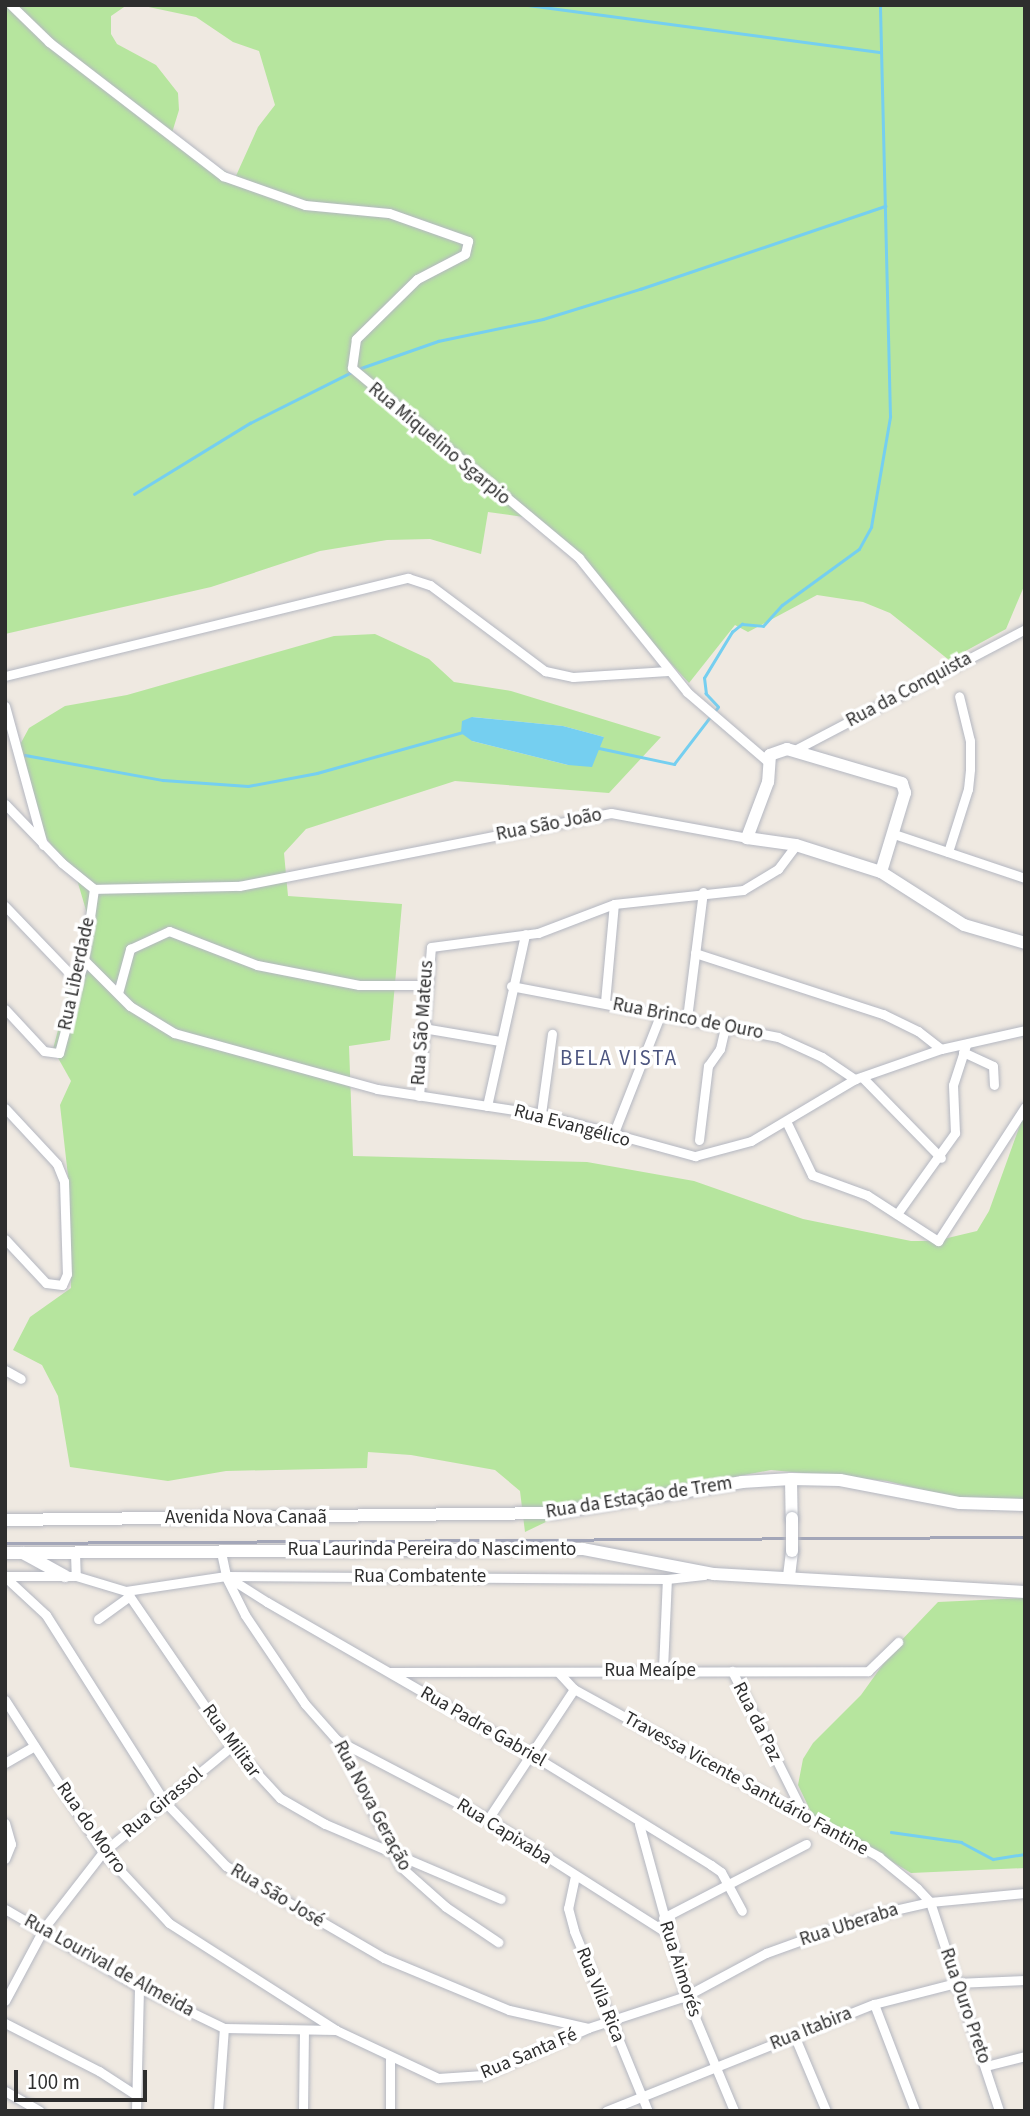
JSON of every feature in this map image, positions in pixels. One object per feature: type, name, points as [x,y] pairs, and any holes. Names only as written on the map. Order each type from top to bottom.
[{"type":"street","name":"Rua Miquelino Sgarpio","points":[[11,5],[49,42],[223,176],[305,205],[388,214],[468,241],[465,254],[416,279],[356,340],[352,368],[579,558],[668,671],[766,760]]},
{"type":"street","points":[[5,676],[408,578],[430,585],[545,671],[573,677],[668,671]]},
{"type":"street","name":"Rua da Conquista","points":[[793,751],[1025,629]]},
{"type":"street","points":[[948,852],[970,769],[970,741],[960,696]]},
{"type":"street","points":[[5,706],[44,845]]},
{"type":"street","points":[[747,838],[768,782],[766,760],[775,751],[793,751],[902,783],[905,793],[881,872]]},
{"type":"street","points":[[5,804],[44,845],[94,889]]},
{"type":"street","name":"Rua São João","points":[[94,889],[239,886],[611,813],[796,845],[881,872],[947,916],[1025,943]]},
{"type":"street","points":[[894,834],[1025,878]]},
{"type":"street","points":[[487,1106],[511,986],[525,934],[614,904],[751,888],[778,869],[796,845]]},
{"type":"street","name":"Rua Liberdade","points":[[5,1009],[52,1054],[61,1048],[84,960],[94,889]]},
{"type":"street","points":[[687,1017],[703,892]]},
{"type":"street","points":[[605,1002],[614,904]]},
{"type":"street","points":[[5,906],[78,982]]},
{"type":"street","points":[[118,993],[130,949],[169,931],[257,965],[359,985],[425,985]]},
{"type":"street","name":"Rua São Mateus","points":[[418,1096],[427,951],[435,945],[525,934]]},
{"type":"street","points":[[695,953],[883,1014],[918,1031],[941,1049]]},
{"type":"street","name":"Rua Evangélico","points":[[84,960],[143,1016],[174,1033],[304,1072],[418,1096],[541,1114],[695,1156],[733,1149],[786,1121],[823,1094],[858,1078],[941,1049],[965,1049],[1025,1030]]},
{"type":"street","name":"Rua Brinco de Ouro","points":[[511,986],[726,1024],[805,1048],[858,1078],[941,1158]]},
{"type":"street","points":[[613,1135],[661,1013]]},
{"type":"street","points":[[699,1140],[708,1066],[720,1049],[726,1024]]},
{"type":"street","points":[[423,1028],[500,1041]]},
{"type":"street","points":[[541,1114],[552,1034]]},
{"type":"street","points":[[897,1214],[941,1158],[956,1133],[953,1085],[965,1049],[993,1066],[994,1085]]},
{"type":"street","points":[[786,1121],[812,1175],[856,1190],[897,1214],[931,1239],[942,1239],[1025,1107]]},
{"type":"street","points":[[5,1108],[57,1164],[65,1191],[67,1274],[62,1285],[46,1283],[5,1239]]},
{"type":"street","points":[[5,1370],[21,1379]]},
{"type":"street","points":[[789,1576],[792,1551],[791,1479]]},
{"type":"street","name":"Rua da Estação de Trem","points":[[487,1517],[591,1509],[742,1482],[791,1479],[840,1480],[960,1503],[1025,1505]]},
{"type":"street","name":"Avenida Nova Canaã","points":[[5,1520],[487,1517]]},
{"type":"street","name":"Rua Laurinda Pereira do Nascimento","points":[[5,1553],[583,1549],[714,1574],[789,1576],[1025,1592]]},
{"type":"street","points":[[221,1552],[226,1576]]},
{"type":"street","points":[[23,1553],[71,1576],[128,1593]]},
{"type":"street","points":[[71,1576],[75,1553]]},
{"type":"street","name":"Rua Combatente","points":[[128,1593],[226,1576],[667,1579],[714,1574]]},
{"type":"street","points":[[5,1577],[71,1576]]},
{"type":"street","name":"Rua Padre Gabriel","points":[[226,1576],[534,1756],[638,1823],[711,1865],[728,1882],[743,1911]]},
{"type":"street","name":"Rua Nova Geração","points":[[226,1576],[245,1615],[305,1704],[337,1740],[394,1852],[413,1881],[498,1942]]},
{"type":"street","name":"Rua São José","points":[[5,1577],[46,1615],[164,1801],[203,1844],[245,1880],[384,1958],[509,2010],[588,2028]]},
{"type":"street","points":[[663,1670],[667,1579]]},
{"type":"street","points":[[99,1619],[128,1593]]},
{"type":"street","name":"Rua Militar","points":[[128,1593],[232,1746],[280,1798],[325,1824],[501,1899]]},
{"type":"street","name":"Rua Meaípe","points":[[388,1672],[867,1671],[898,1642]]},
{"type":"street","name":"Rua da Paz","points":[[732,1671],[802,1811]]},
{"type":"street","name":"Travessa Vicente Santuário Fantine","points":[[558,1672],[574,1689],[802,1811],[879,1857],[930,1902]]},
{"type":"street","points":[[488,1819],[534,1756],[574,1689]]},
{"type":"street","name":"Rua do Morro","points":[[5,1700],[103,1852],[169,1923],[336,2030]]},
{"type":"street","name":"Rua Capixaba","points":[[337,1740],[488,1819],[667,1933]]},
{"type":"street","points":[[5,1763],[35,1746]]},
{"type":"street","name":"Rua Girassol","points":[[5,2001],[44,1928],[103,1852],[232,1746]]},
{"type":"street","points":[[5,1822],[8,1842],[5,1859]]},
{"type":"street","name":"Rua Aimorés","points":[[638,1823],[686,1996],[734,2111]]},
{"type":"street","points":[[663,1918],[806,1844]]},
{"type":"street","name":"Rua Vila Rica","points":[[575,1876],[569,1895],[571,1919],[648,2111]]},
{"type":"street","name":"Rua Uberaba","points":[[686,1996],[766,1953],[868,1916],[930,1902],[1025,1893]]},
{"type":"street","name":"Rua Ouro Preto","points":[[930,1902],[999,2111]]},
{"type":"street","name":"Rua Lourival de Almeida","points":[[5,1909],[44,1928],[139,1987],[224,2028],[304,2033],[336,2030]]},
{"type":"street","name":"Rua Itabira","points":[[606,2111],[716,2070],[794,2035],[874,2004],[956,1983],[1025,1980]]},
{"type":"street","points":[[136,2111],[139,1987]]},
{"type":"street","name":"Rua Santa Fé","points":[[336,2030],[390,2059],[438,2078],[473,2078],[588,2028],[612,2023],[686,1996]]},
{"type":"street","points":[[874,2004],[915,2111]]},
{"type":"street","points":[[5,2023],[99,2071],[136,2095]]},
{"type":"street","points":[[218,2111],[224,2028]]},
{"type":"street","points":[[303,2111],[304,2033]]},
{"type":"street","points":[[794,2035],[826,2111]]},
{"type":"street","points":[[986,2066],[1025,2056]]},
{"type":"street","points":[[390,2059],[390,2111]]},
{"type":"street","points":[[5,2091],[37,2110]]},
{"type":"green space","points":[[5,5],[127,5],[111,16],[111,34],[117,44],[156,65],[178,93],[179,110],[171,136],[235,178],[258,127],[275,105],[259,51],[233,42],[196,17],[139,5],[1025,5],[1025,584],[1006,629],[949,660],[890,613],[863,602],[817,595],[748,632],[735,625],[689,683],[538,519],[488,512],[481,554],[430,539],[387,540],[320,551],[211,587],[5,634]]},
{"type":"green space","points":[[375,634],[429,659],[454,682],[511,691],[661,737],[609,793],[455,781],[306,829],[284,853],[288,896],[402,904],[390,1040],[349,1046],[353,1156],[587,1162],[694,1181],[803,1219],[911,1241],[935,1241],[977,1231],[989,1211],[1025,1111],[1025,1506],[972,1502],[887,1481],[771,1470],[577,1507],[525,1532],[520,1491],[495,1470],[411,1455],[368,1452],[367,1468],[226,1471],[168,1481],[70,1467],[58,1396],[42,1365],[13,1350],[30,1317],[71,1288],[69,1185],[60,1105],[71,1081],[53,1049],[88,917],[78,883],[33,819],[16,752],[29,728],[65,706],[127,695],[334,636]],"holes":[[[473,717],[563,726],[604,737],[568,765],[472,741]]]},
{"type":"green space","points":[[1025,1598],[1025,1868],[911,1873],[812,1814],[798,1785],[803,1759],[813,1743],[861,1695],[896,1646],[938,1602]]},
{"type":"water","points":[[472,717],[563,726],[604,737],[592,767],[568,765],[472,741],[461,733],[462,721]]},
{"type":"waterway","points":[[528,5],[881,52]]},
{"type":"waterway","points":[[714,712],[718,707],[706,694],[704,678],[732,632],[742,624],[763,626],[782,605],[859,549],[871,527],[890,417],[880,5]]},
{"type":"waterway","points":[[361,368],[438,341],[543,319],[885,206]]},
{"type":"waterway","points":[[134,494],[250,423],[352,372]]},
{"type":"waterway","points":[[599,748],[674,764],[710,717]]},
{"type":"waterway","points":[[25,755],[163,780],[248,786],[317,773],[463,732]]},
{"type":"waterway","points":[[891,1832],[961,1842],[993,1859],[1025,1854]]},
{"type":"railway","points":[[5,1543],[1025,1537]]},
{"type":"district","name":"BELA VISTA","points":[[619,1058]]}]
